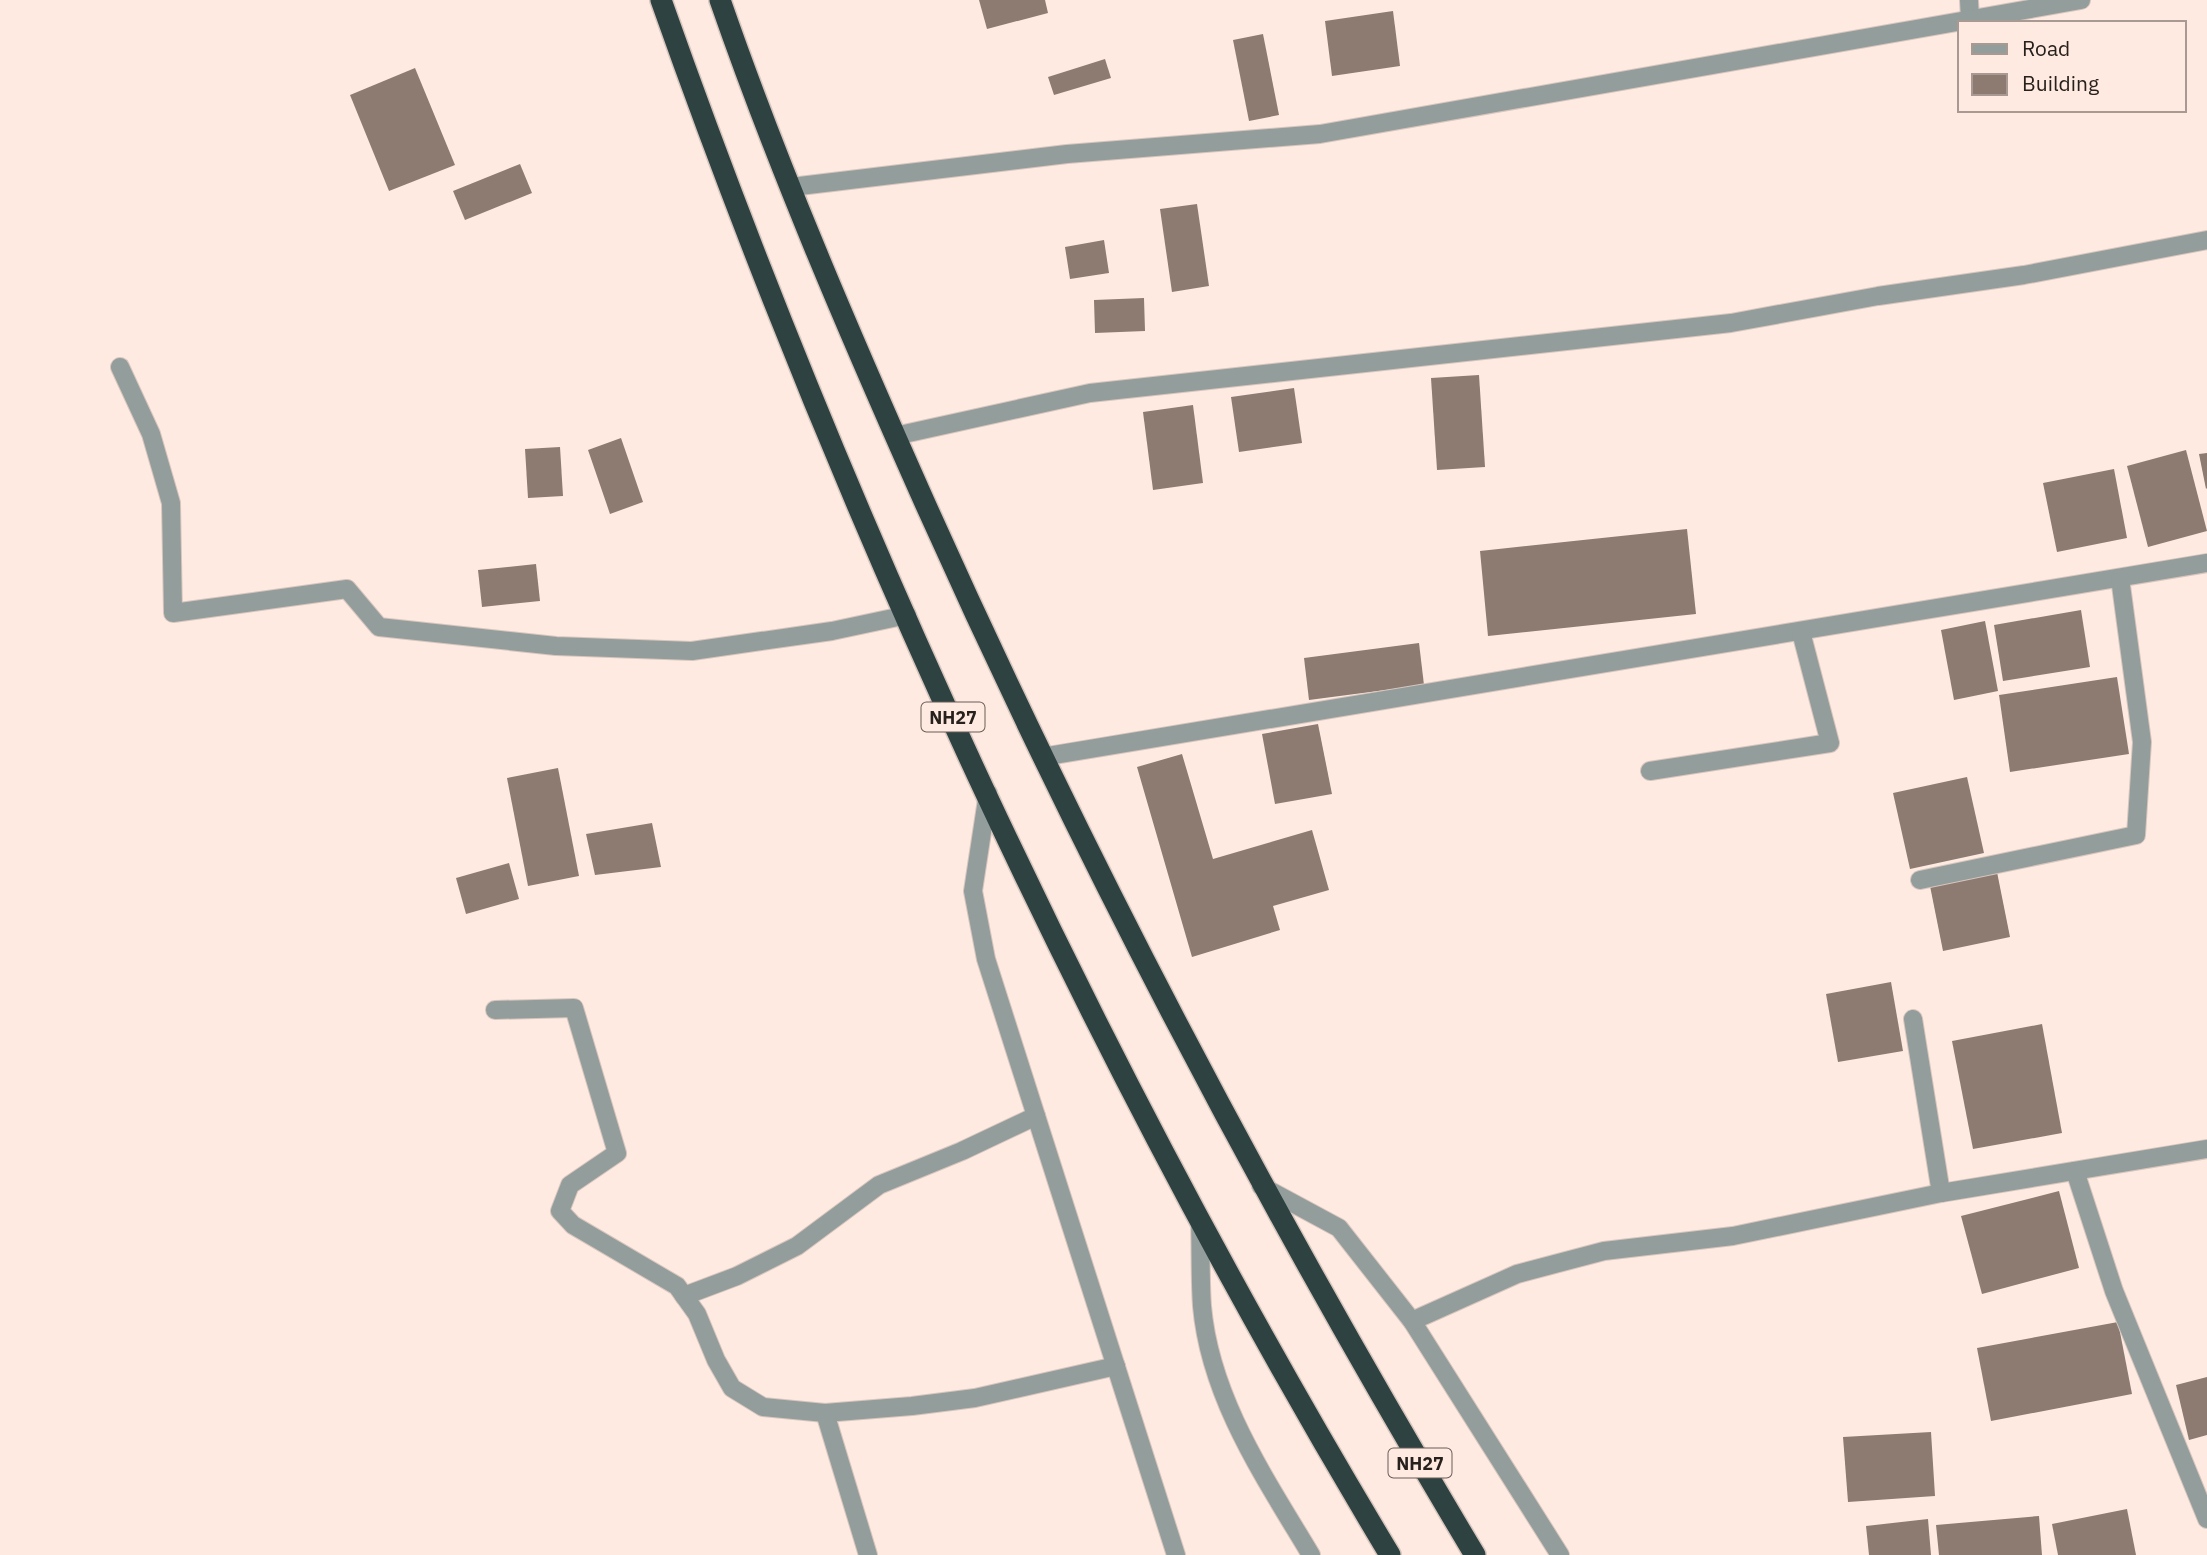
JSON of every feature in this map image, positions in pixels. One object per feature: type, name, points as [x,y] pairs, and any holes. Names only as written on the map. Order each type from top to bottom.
[{"type":"highway","name":"NH27","points":[[661,0],[756,255],[907,615],[988,792],[1102,1031],[1200,1220],[1301,1408],[1390,1555]]},
{"type":"highway","name":"NH27","points":[[720,0],[792,187],[895,436],[1042,757],[1162,999],[1261,1186],[1365,1372],[1475,1555]]},
{"type":"street","points":[[1969,0],[1970,19]]},
{"type":"street","points":[[1959,21],[2081,0]]},
{"type":"street","points":[[792,187],[1067,154],[1320,134],[1958,21]]},
{"type":"street","points":[[895,436],[1090,393],[1731,323],[1878,296],[2024,275],[2207,240]]},
{"type":"street","points":[[120,367],[151,434],[171,503],[173,613],[347,589],[380,627],[556,646],[692,651],[832,631],[907,615]]},
{"type":"street","points":[[1042,757],[2207,563]]},
{"type":"street","points":[[1920,880],[2136,835],[2142,742],[2120,578]]},
{"type":"street","points":[[1650,771],[1830,743],[1801,632]]},
{"type":"street","points":[[988,792],[973,891],[986,959],[1176,1555]]},
{"type":"street","points":[[495,1010],[574,1009],[617,1153],[570,1185],[561,1201],[560,1211],[573,1224],[677,1286],[697,1314],[716,1360],[732,1388],[763,1407],[825,1413],[975,1398],[1116,1366]]},
{"type":"street","points":[[1913,1019],[1941,1193]]},
{"type":"street","points":[[684,1296],[737,1276],[797,1246],[879,1185],[1036,1116]]},
{"type":"street","points":[[1412,1321],[1517,1274],[1604,1251],[1733,1236],[1941,1193],[2207,1149]]},
{"type":"street","points":[[2075,1171],[2114,1292],[2207,1519]]},
{"type":"street","points":[[1261,1186],[1339,1228],[1412,1321],[1560,1555]]},
{"type":"street","points":[[1200,1220],[1202,1308],[1217,1376],[1250,1453],[1311,1555]]},
{"type":"street","points":[[825,1413],[868,1555]]},
{"type":"building","points":[[979,0],[1045,0],[1048,13],[987,29]]},
{"type":"building","points":[[1393,11],[1400,66],[1332,76],[1325,21]]},
{"type":"building","points":[[1263,34],[1279,115],[1249,121],[1233,40]]},
{"type":"building","points":[[1105,59],[1111,78],[1054,95],[1048,77]]},
{"type":"building","points":[[415,68],[455,165],[389,191],[350,95]]},
{"type":"building","points":[[520,164],[532,193],[465,220],[453,191]]},
{"type":"building","points":[[1197,204],[1209,286],[1172,292],[1160,209]]},
{"type":"building","points":[[1104,240],[1109,273],[1070,279],[1065,247]]},
{"type":"building","points":[[1144,298],[1145,331],[1095,333],[1094,300]]},
{"type":"building","points":[[1479,375],[1485,467],[1437,470],[1431,378]]},
{"type":"building","points":[[1294,388],[1302,443],[1239,452],[1231,397]]},
{"type":"building","points":[[1193,405],[1203,483],[1153,490],[1143,412]]},
{"type":"building","points":[[621,438],[643,502],[610,514],[588,450]]},
{"type":"building","points":[[560,447],[563,496],[528,498],[525,449]]},
{"type":"building","points":[[2186,450],[2207,531],[2148,547],[2127,466]]},
{"type":"building","points":[[2207,453],[2207,488],[2206,489],[2199,454]]},
{"type":"building","points":[[2114,469],[2127,538],[2057,552],[2043,483]]},
{"type":"building","points":[[1687,529],[1696,614],[1488,636],[1480,551]]},
{"type":"building","points":[[536,564],[540,601],[482,607],[478,570]]},
{"type":"building","points":[[2081,610],[2090,667],[2003,681],[1994,625]]},
{"type":"building","points":[[1985,621],[1998,691],[1954,700],[1941,630]]},
{"type":"building","points":[[1419,643],[1424,685],[1309,700],[1304,658]]},
{"type":"building","points":[[2117,677],[2129,754],[2010,772],[1999,695]]},
{"type":"building","points":[[1318,724],[1332,794],[1275,804],[1262,734]]},
{"type":"building","points":[[1182,754],[1213,859],[1312,830],[1329,890],[1273,906],[1280,930],[1192,957],[1137,767]]},
{"type":"building","points":[[558,768],[579,876],[528,886],[507,778]]},
{"type":"building","points":[[1967,777],[1984,853],[1910,869],[1893,793]]},
{"type":"building","points":[[652,823],[661,867],[595,875],[586,834]]},
{"type":"building","points":[[509,863],[519,899],[466,914],[456,878]]},
{"type":"building","points":[[1997,872],[2010,937],[1943,951],[1930,886]]},
{"type":"building","points":[[1891,982],[1903,1051],[1838,1062],[1826,994]]},
{"type":"building","points":[[2042,1024],[2062,1133],[1973,1149],[1952,1041]]},
{"type":"building","points":[[2059,1191],[2079,1268],[1982,1294],[1961,1216]]},
{"type":"building","points":[[2118,1322],[2132,1394],[1991,1421],[1977,1348]]},
{"type":"building","points":[[2207,1377],[2207,1435],[2189,1440],[2176,1385]]},
{"type":"building","points":[[1931,1432],[1935,1496],[1848,1502],[1843,1437]]},
{"type":"building","points":[[2127,1509],[2136,1555],[2058,1555],[2052,1524]]},
{"type":"building","points":[[2039,1516],[2042,1555],[1939,1555],[1936,1525]]},
{"type":"building","points":[[1928,1519],[1931,1555],[1869,1555],[1866,1526]]}]
